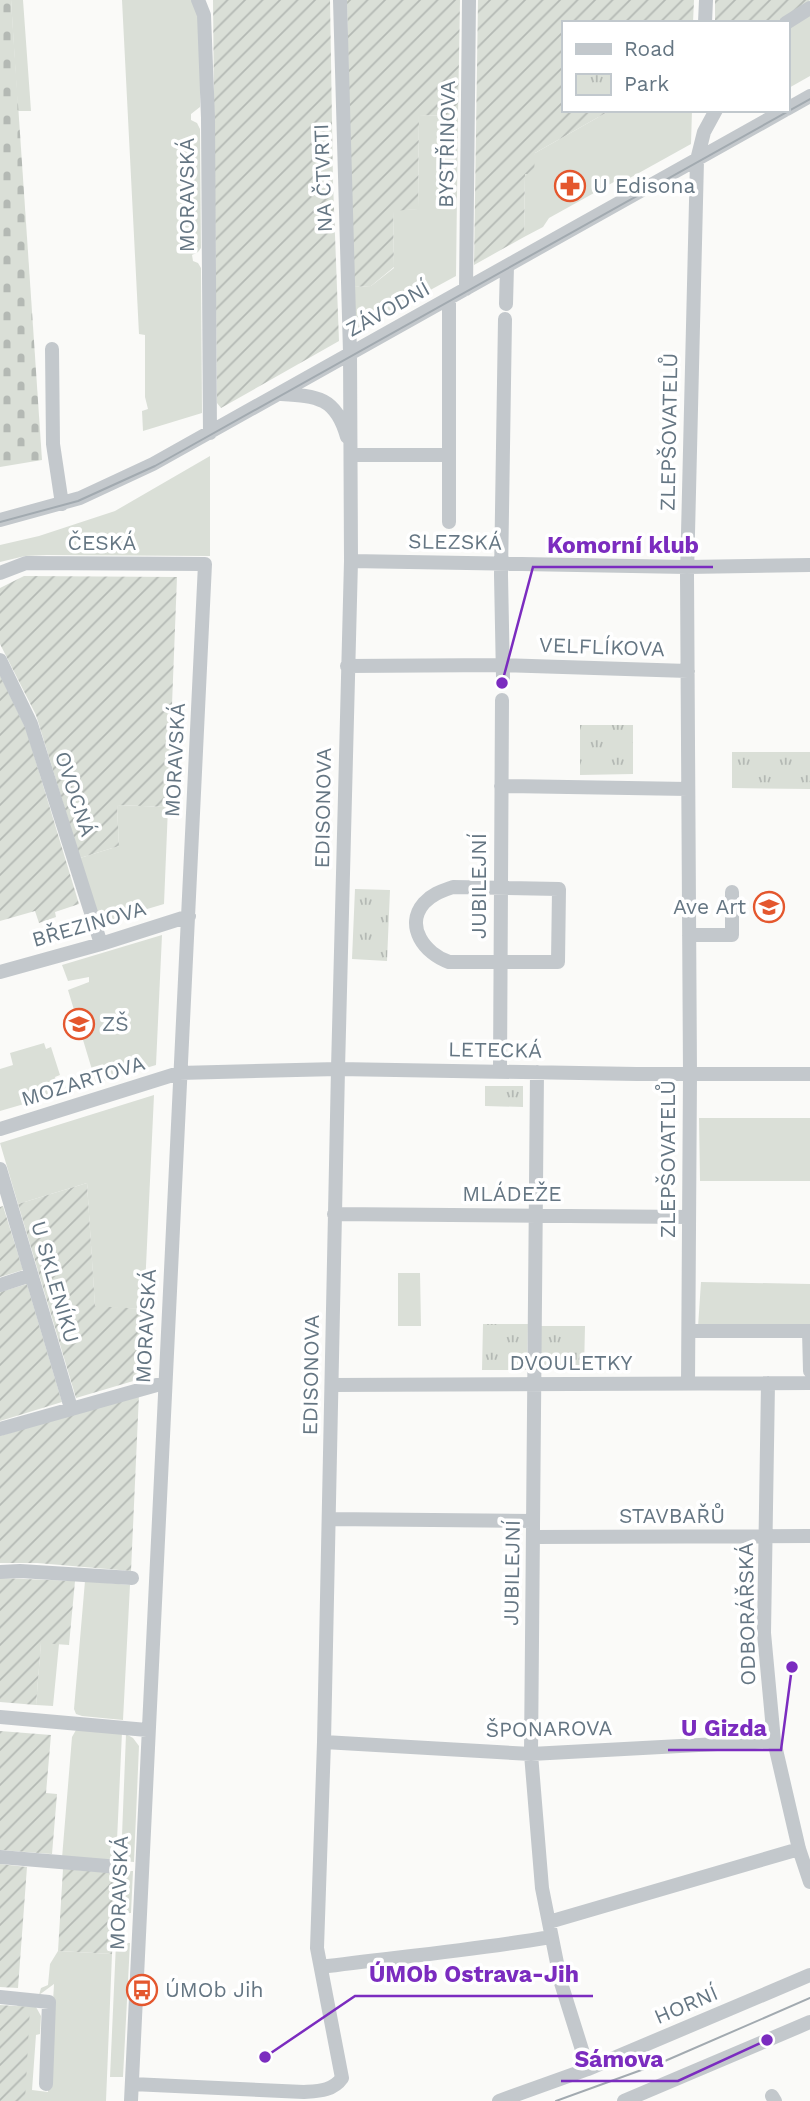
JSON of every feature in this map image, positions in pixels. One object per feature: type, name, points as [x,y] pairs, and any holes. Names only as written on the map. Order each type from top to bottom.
[{"type":"street","name":"MORAVSKÁ","points":[[198,0],[204,15],[207,92],[210,433]]},
{"type":"street","name":"NA ČTVRTI","points":[[340,0],[350,355]]},
{"type":"street","name":"BYSTŘINOVA","points":[[467,289],[470,0]]},
{"type":"street","points":[[705,21],[706,0]]},
{"type":"street","points":[[789,21],[810,8]]},
{"type":"street","name":"ZÁVODNÍ","points":[[789,108],[810,96]]},
{"type":"street","name":"ZLEPŠOVATELŮ","points":[[688,1383],[690,1074],[687,567],[697,160],[704,132],[715,112]]},
{"type":"street","name":"ZÁVODNÍ","points":[[0,520],[62,504],[135,474],[782,112]]},
{"type":"street","points":[[506,304],[507,267]]},
{"type":"street","points":[[449,299],[449,522]]},
{"type":"street","points":[[503,672],[505,319]]},
{"type":"street","points":[[52,349],[53,444],[62,504]]},
{"type":"street","name":"EDISONOVA","points":[[133,2094],[304,2092],[337,2085],[342,2078],[317,1948],[351,561],[350,355]]},
{"type":"street","name":"EDISONOVA","points":[[281,394],[306,395],[327,401],[344,425],[351,455]]},
{"type":"street","points":[[351,455],[449,455]]},
{"type":"street","name":"SLEZSKÁ","points":[[351,561],[687,567],[810,565]]},
{"type":"street","name":"ČESKÁ","points":[[0,573],[26,564],[205,564]]},
{"type":"street","name":"MORAVSKÁ","points":[[133,2094],[147,1730],[205,564]]},
{"type":"street","name":"OVOCNÁ","points":[[0,660],[31,724],[101,944]]},
{"type":"street","name":"VELFLÍKOVA","points":[[347,666],[503,672],[688,671]]},
{"type":"street","name":"JUBILEJNÍ","points":[[499,1072],[502,701]]},
{"type":"street","points":[[501,786],[688,789]]},
{"type":"street","points":[[453,887],[559,889],[558,962],[500,963],[449,962],[435,958],[424,946],[418,933],[417,925],[422,905],[435,893],[453,887]]},
{"type":"street","points":[[689,935],[732,935],[732,892]]},
{"type":"street","name":"BŘEZINOVA","points":[[0,972],[189,916]]},
{"type":"street","name":"LETECKÁ","points":[[179,1073],[338,1069],[810,1074]]},
{"type":"street","name":"JUBILEJNÍ","points":[[537,1072],[531,1754],[542,1888],[561,1983],[588,2069]]},
{"type":"street","name":"MOZARTOVA","points":[[0,1129],[179,1073]]},
{"type":"street","name":"U SKLENÍKU","points":[[0,1169],[71,1408]]},
{"type":"street","name":"MLÁDEŽE","points":[[334,1214],[689,1217]]},
{"type":"street","points":[[0,1285],[31,1275]]},
{"type":"street","points":[[688,1331],[810,1331],[810,1371]]},
{"type":"street","points":[[0,1429],[164,1383]]},
{"type":"street","name":"ODBORÁŘSKÁ","points":[[768,1383],[765,1633],[774,1741],[799,1849],[810,1882]]},
{"type":"street","name":"DVOULETKY","points":[[332,1385],[810,1383]]},
{"type":"street","points":[[329,1518],[533,1521]]},
{"type":"street","name":"STAVBAŘŮ","points":[[533,1537],[810,1536]]},
{"type":"street","points":[[0,1572],[132,1578]]},
{"type":"street","points":[[0,1717],[147,1730]]},
{"type":"street","name":"ŠPONAROVA","points":[[324,1742],[531,1754],[774,1741]]},
{"type":"street","points":[[321,1967],[413,1954],[487,1948],[799,1849]]},
{"type":"street","points":[[0,1857],[119,1867]]},
{"type":"street","name":"HORNÍ","points":[[499,2101],[588,2069],[810,1975]]},
{"type":"street","points":[[0,1997],[49,2002],[46,2084]]},
{"type":"street","points":[[624,2101],[810,2022]]},
{"type":"green space","points":[[0,0],[11,0],[42,460],[0,467]]},
{"type":"green space","points":[[11,0],[23,0],[31,111],[18,111]]},
{"type":"green space","points":[[122,0],[191,0],[200,6],[200,107],[191,114],[191,120],[197,123],[200,129],[201,248],[192,255],[193,261],[201,268],[202,413],[143,431],[142,411],[148,409],[145,397],[145,335],[139,334]]},
{"type":"green space","points":[[213,0],[330,0],[339,341],[221,408],[217,403]]},
{"type":"green space","points":[[347,0],[460,0],[458,116],[419,115],[418,209],[393,211],[394,267],[371,286],[353,287]]},
{"type":"green space","points":[[478,0],[694,0],[693,21],[562,21],[562,112],[607,112],[535,153],[534,174],[525,174],[524,237],[474,265]]},
{"type":"green space","points":[[715,0],[810,0],[791,16],[775,21],[715,21]]},
{"type":"green space","points":[[810,15],[810,76],[789,88],[789,28]]},
{"type":"green space","points":[[607,112],[692,112],[691,144],[628,179],[621,178],[549,218],[543,227],[524,237],[525,174],[535,153]]},
{"type":"green space","points":[[419,115],[458,116],[456,276],[355,331],[353,287],[371,286],[394,268],[393,210],[418,209]]},
{"type":"green space","points":[[210,456],[210,556],[47,555],[25,556],[0,562],[0,545],[39,536],[115,511]]},
{"type":"green space","points":[[24,576],[177,577],[168,807],[117,805],[119,846],[80,858],[36,715],[0,644],[0,588]]},
{"type":"green space","points":[[0,675],[26,729],[79,904],[55,912],[56,917],[39,923],[35,911],[0,921]]},
{"type":"green space","points":[[580,725],[633,725],[633,774],[580,775]]},
{"type":"green space","points":[[732,752],[810,752],[810,789],[732,788]]},
{"type":"green space","points":[[117,805],[168,807],[164,904],[100,923],[80,858],[119,846]]},
{"type":"green space","points":[[355,889],[390,890],[387,961],[352,959]]},
{"type":"green space","points":[[162,935],[156,1065],[96,1083],[68,990],[89,982],[89,977],[68,981],[62,965]]},
{"type":"green space","points":[[44,1043],[46,1049],[51,1047],[60,1075],[55,1077],[59,1090],[83,1082],[86,1086],[0,1111],[0,1069],[13,1065],[10,1053]]},
{"type":"green space","points":[[485,1086],[523,1086],[523,1107],[485,1106]]},
{"type":"green space","points":[[154,1095],[144,1309],[95,1307],[87,1183],[18,1204],[0,1143]]},
{"type":"green space","points":[[699,1118],[810,1118],[810,1181],[700,1181]]},
{"type":"green space","points":[[87,1183],[95,1306],[144,1309],[140,1379],[76,1398],[18,1204]]},
{"type":"green space","points":[[3,1206],[23,1270],[0,1277],[0,1207]]},
{"type":"green space","points":[[398,1273],[420,1273],[421,1326],[398,1326]]},
{"type":"green space","points":[[701,1282],[810,1284],[810,1327],[698,1327]]},
{"type":"green space","points":[[27,1284],[62,1402],[0,1421],[0,1292]]},
{"type":"green space","points":[[483,1324],[528,1324],[527,1370],[482,1370]]},
{"type":"green space","points":[[541,1326],[585,1326],[584,1370],[541,1369]]},
{"type":"green space","points":[[139,1394],[131,1571],[37,1563],[0,1563],[0,1436]]},
{"type":"green space","points":[[0,1578],[75,1581],[69,1645],[41,1643],[36,1705],[0,1702]]},
{"type":"green space","points":[[85,1581],[130,1585],[123,1720],[82,1716],[76,1714],[74,1709]]},
{"type":"green space","points":[[41,1642],[59,1644],[53,1706],[36,1705]]},
{"type":"green space","points":[[76,1730],[122,1732],[116,1862],[62,1858],[72,1737]]},
{"type":"green space","points":[[0,1731],[51,1735],[46,1793],[57,1794],[52,1854],[0,1850]]},
{"type":"green space","points":[[126,1734],[139,1746],[134,1862],[121,1861]]},
{"type":"green space","points":[[0,1864],[27,1867],[18,1988],[0,1987]]},
{"type":"green space","points":[[63,1869],[117,1873],[112,1954],[58,1951]]},
{"type":"green space","points":[[120,1871],[133,1871],[131,1913],[118,1913]]},
{"type":"green space","points":[[116,1943],[130,1943],[123,2077],[110,2077]]},
{"type":"green space","points":[[58,1951],[112,1954],[106,2101],[25,2101],[25,2069],[17,2002],[36,2007],[41,2016],[40,2034],[36,2035],[32,2090],[48,2092],[54,1984],[39,1995],[41,1988],[48,1985],[50,1964]]},
{"type":"green space","points":[[0,2005],[30,2007],[25,2101],[0,2101]]},
{"type":"tram line","points":[[789,111],[810,99]]},
{"type":"tram line","points":[[0,522],[78,501],[155,466],[787,112]]},
{"type":"tram line","points":[[556,2101],[658,2064],[810,1998]]},
{"type":"place","name":"U Edisona","points":[[570,186]]},
{"type":"place","name":"Komorní klub","points":[[502,683]]},
{"type":"place","name":"Ave Art","points":[[769,907]]},
{"type":"place","name":"ZŠ","points":[[79,1024]]},
{"type":"place","name":"U Gizda","points":[[792,1667]]},
{"type":"place","name":"ÚMOb Jih","points":[[142,1990]]},
{"type":"place","name":"Sámova","points":[[767,2040]]},
{"type":"place","name":"ÚMOb Ostrava-Jih","points":[[265,2057]]}]
